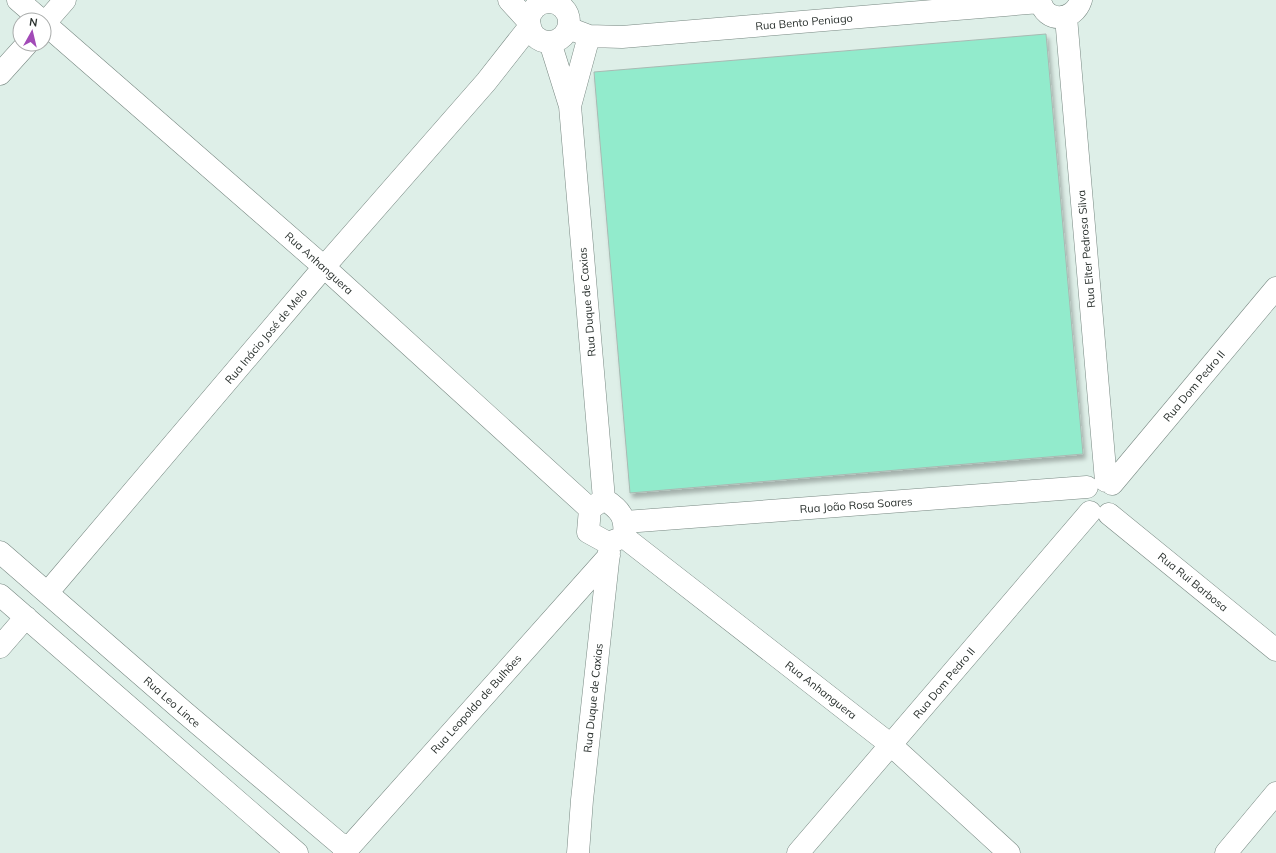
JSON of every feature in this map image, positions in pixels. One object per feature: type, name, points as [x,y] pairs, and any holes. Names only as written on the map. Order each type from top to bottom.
[{"type":"street","name":"Rua Anhanguera","points":[[18,0],[31,12]]},
{"type":"street","points":[[52,14],[65,0]]},
{"type":"street","points":[[509,0],[538,32],[564,35],[568,28],[569,21],[551,2],[534,8],[538,32]]},
{"type":"street","points":[[1040,1],[1044,10],[1050,15],[1058,18],[1066,17],[1074,13],[1079,7],[1081,0]]},
{"type":"street","name":"Rua Bento Peniago","points":[[568,28],[589,36],[622,37],[1040,1]]},
{"type":"street","name":"Rua Elter Pedrosa Silva","points":[[1066,17],[1102,484]]},
{"type":"street","name":"Rua Anhanguera","points":[[52,31],[597,504],[616,506],[617,539],[891,745],[1010,853]]},
{"type":"street","name":"Rua Inácio José de Melo","points":[[48,592],[324,267],[486,82],[538,32]]},
{"type":"street","name":"Rua Duque de Caxias","points":[[538,32],[570,106]]},
{"type":"street","name":"Rua Duque de Caxias","points":[[578,853],[582,800],[617,539],[588,532],[597,504],[570,106],[589,36]]},
{"type":"street","points":[[0,74],[20,52]]},
{"type":"street","name":"Rua Dom Pedro II","points":[[1102,484],[1276,288]]},
{"type":"street","points":[[1102,484],[1116,489],[1119,496],[1115,509],[1100,513],[1085,506],[1083,500],[1084,493],[1102,484]]},
{"type":"street","name":"Rua João Rosa Soares","points":[[617,539],[1102,484]]},
{"type":"street","name":"Rua Dom Pedro II","points":[[798,853],[891,745],[1100,513]]},
{"type":"street","name":"Rua Rui Barbosa","points":[[1100,513],[1276,650]]},
{"type":"street","name":"Rua Leopoldo de Bulhões","points":[[345,851],[617,539]]},
{"type":"street","name":"Rua Leo Lince","points":[[0,552],[48,592],[345,851]]},
{"type":"street","points":[[26,617],[22,606],[26,596],[35,591],[48,592]]},
{"type":"street","points":[[0,595],[297,853]]},
{"type":"street","points":[[0,647],[26,617]]},
{"type":"street","points":[[162,736],[183,711]]},
{"type":"street","points":[[1226,853],[1276,793]]},
{"type":"building","points":[[1046,34],[1083,454],[630,493],[594,72]]}]
